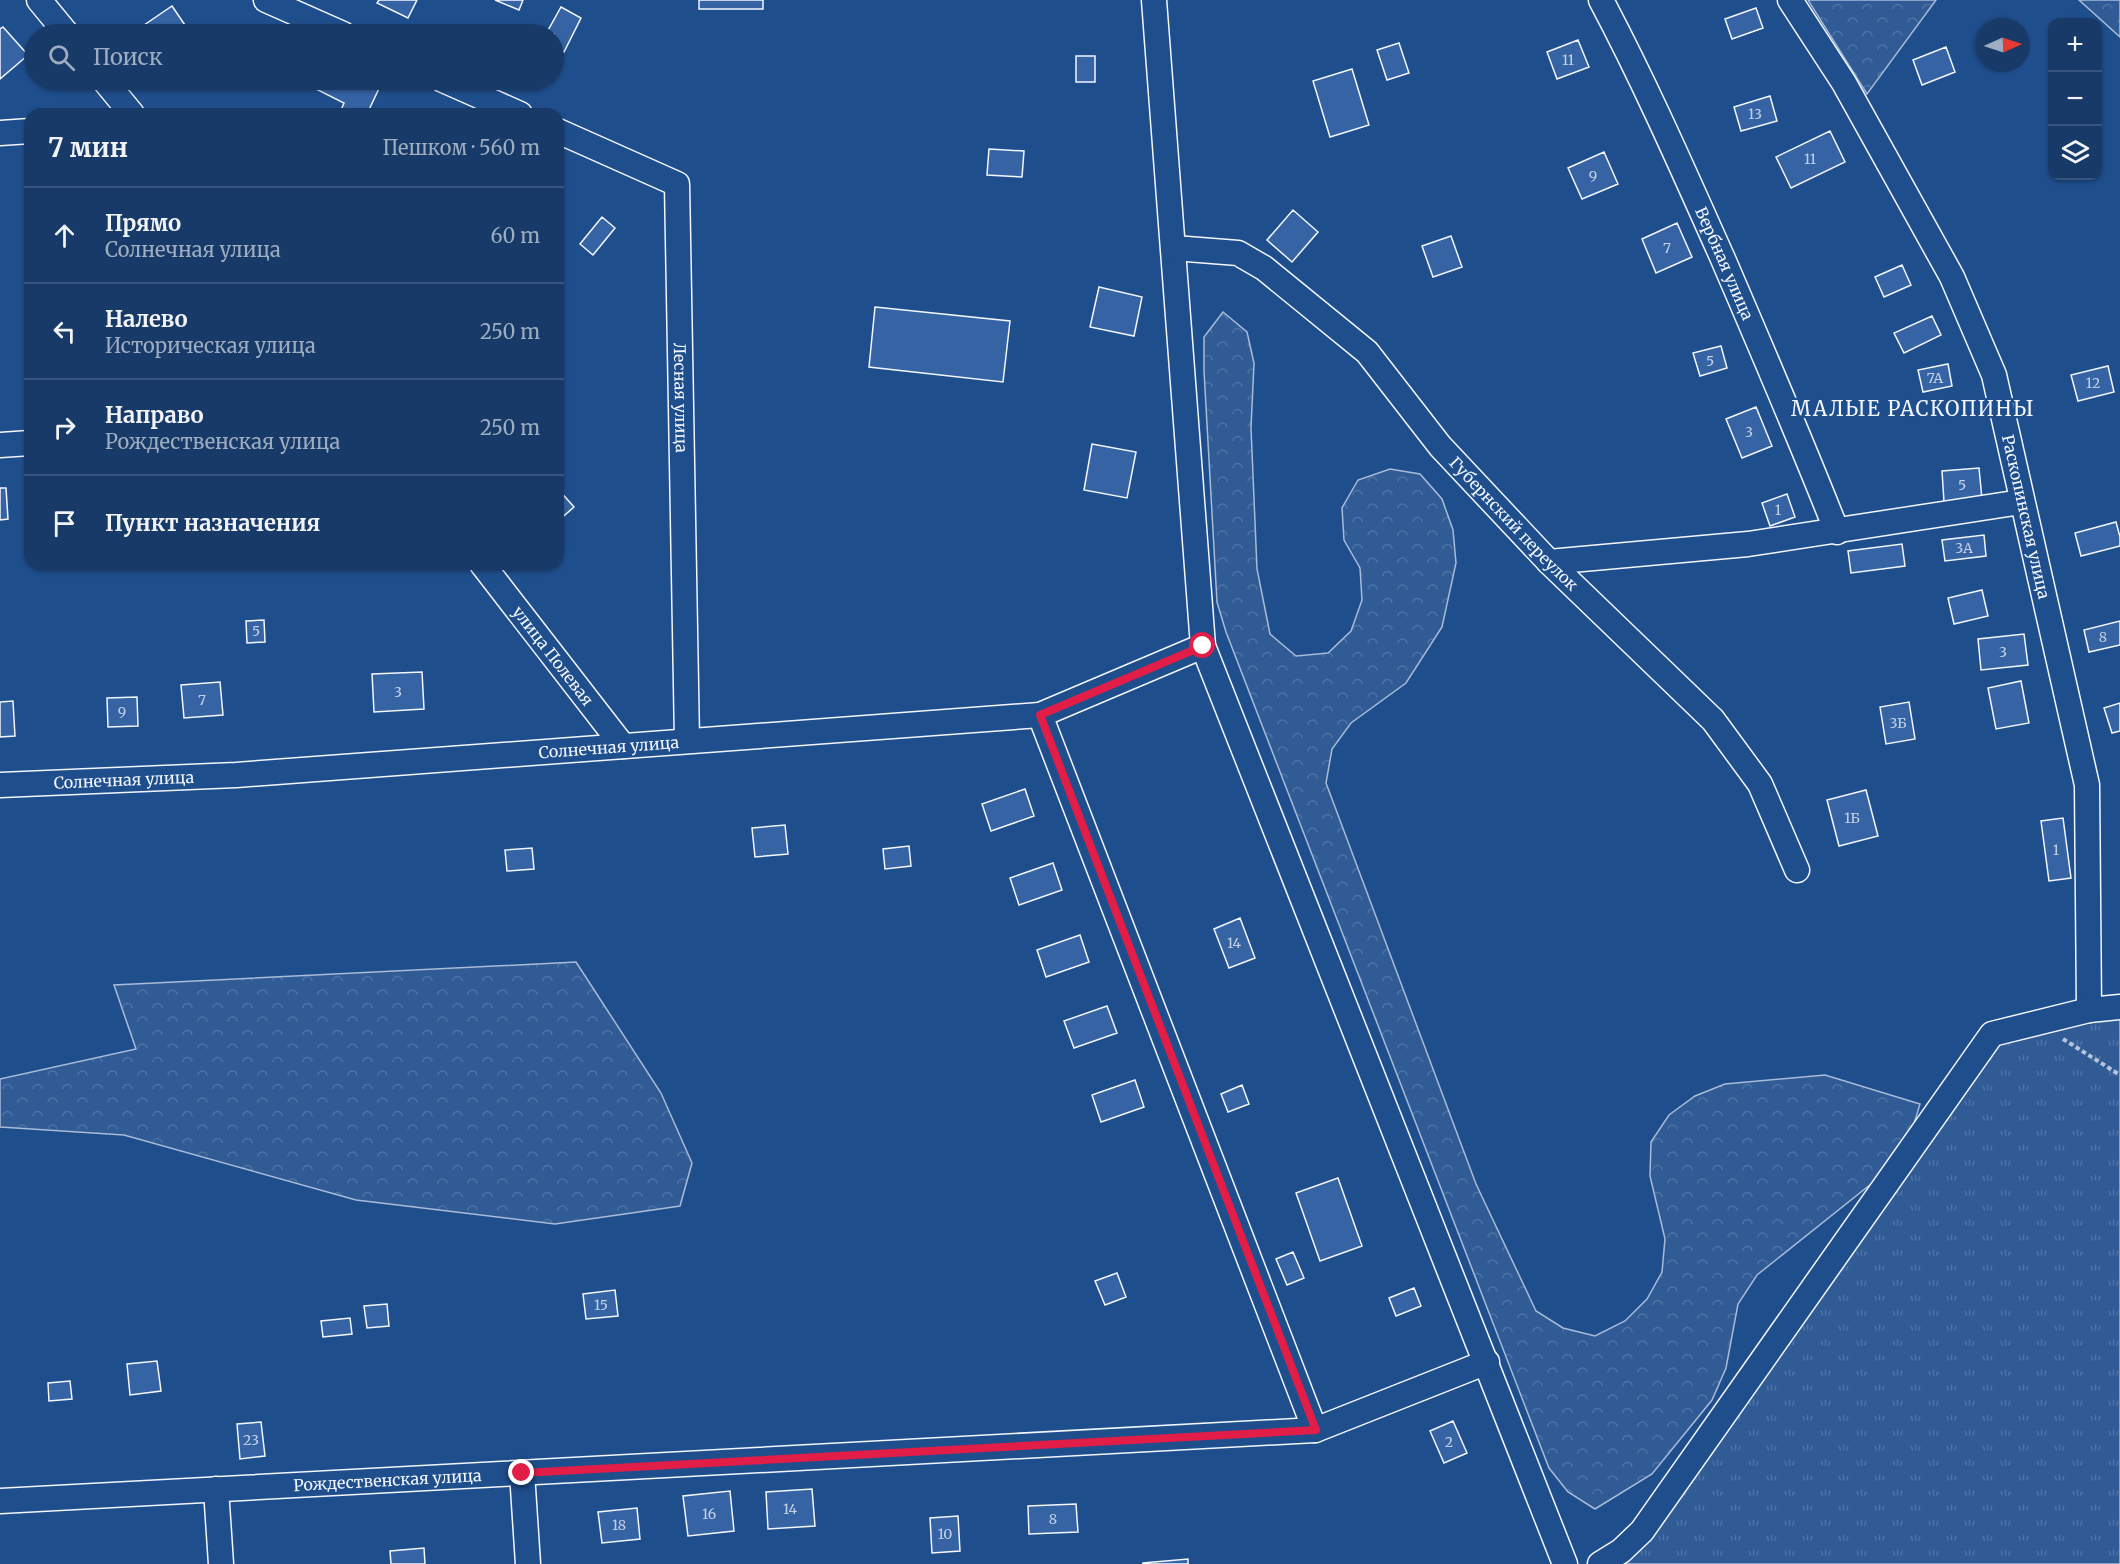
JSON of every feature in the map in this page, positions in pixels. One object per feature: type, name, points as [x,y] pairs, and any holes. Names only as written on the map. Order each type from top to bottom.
[{"type":"street","points":[[39,0],[59,24]]},
{"type":"street","points":[[266,0],[320,24]]},
{"type":"street","points":[[1154,0],[1203,646],[1565,1564]]},
{"type":"street","name":"Вербная улица","points":[[1601,0],[1638,69],[1689,183],[1795,423],[1838,532]]},
{"type":"street","name":"Раскопинская улица","points":[[1790,0],[1844,84],[1952,278],[1994,375],[2087,785],[2089,1010]]},
{"type":"street","points":[[112,90],[127,108]]},
{"type":"street","points":[[466,90],[506,108]]},
{"type":"street","points":[[0,133],[24,131]]},
{"type":"street","name":"Лесная улица","points":[[564,134],[677,184],[687,741]]},
{"type":"street","name":"Губернский переулок","points":[[1174,248],[1238,254],[1264,268],[1367,352],[1440,446],[1549,562],[1713,720],[1760,784],[1797,870]]},
{"type":"street","points":[[0,445],[24,443]]},
{"type":"street","points":[[1549,562],[1748,544],[1838,532],[2021,502]]},
{"type":"street","name":"улица Полевая","points":[[487,570],[623,746]]},
{"type":"street","name":"Солнечная улица","points":[[0,785],[236,775],[1040,715],[1203,646]]},
{"type":"street","points":[[1040,715],[1316,1430]]},
{"type":"street","points":[[1600,1564],[1621,1551],[1642,1531],[1992,1034],[2040,1024],[2089,1010],[2120,1007]]},
{"type":"street","name":"Рождественская улица","points":[[0,1501],[1316,1430],[1487,1362]]},
{"type":"street","points":[[522,1473],[528,1564]]},
{"type":"street","points":[[216,1489],[221,1564]]},
{"type":"path","points":[[2040,1024],[2120,1075]]},
{"type":"green space","points":[[1808,0],[1936,0],[1867,94]]},
{"type":"green space","points":[[2079,0],[2120,0],[2120,37],[2102,21],[2102,18],[2099,18]]},
{"type":"green space","points":[[1223,312],[1247,332],[1254,363],[1251,428],[1257,569],[1270,634],[1296,656],[1328,653],[1351,631],[1362,600],[1360,568],[1344,540],[1342,508],[1358,480],[1390,469],[1420,474],[1442,499],[1453,530],[1456,563],[1442,627],[1406,683],[1351,723],[1332,749],[1326,783],[1476,1184],[1536,1311],[1563,1328],[1595,1336],[1625,1321],[1647,1299],[1662,1272],[1665,1239],[1650,1176],[1651,1142],[1669,1115],[1695,1096],[1725,1084],[1825,1075],[1920,1104],[1907,1147],[1886,1172],[1757,1275],[1738,1304],[1726,1368],[1712,1400],[1652,1474],[1595,1509],[1568,1492],[1549,1468],[1226,632],[1217,602],[1204,371],[1204,337]]},
{"type":"green space","points":[[576,962],[661,1093],[692,1163],[680,1206],[555,1224],[356,1200],[124,1135],[0,1127],[0,1079],[136,1049],[114,985]]},
{"type":"green space","points":[[2120,1014],[2120,1564],[1596,1564],[1642,1531],[1992,1034]]},
{"type":"building","points":[[379,0],[417,0],[408,18],[377,3]]},
{"type":"building","points":[[495,0],[523,0],[519,10]]},
{"type":"building","points":[[699,0],[763,0],[763,9],[699,9]]},
{"type":"building","points":[[172,6],[184,24],[146,24]]},
{"type":"building","points":[[561,7],[581,18],[564,52],[564,24],[552,24]]},
{"type":"building","points":[[1756,8],[1763,28],[1732,39],[1725,19]]},
{"type":"building","points":[[3,27],[24,51],[24,58],[0,79],[0,29]]},
{"type":"building","points":[[1578,40],[1589,67],[1557,79],[1547,52]]},
{"type":"building","points":[[1399,43],[1409,73],[1387,80],[1377,50]]},
{"type":"building","points":[[1946,47],[1955,72],[1922,85],[1913,60]]},
{"type":"building","points":[[1076,56],[1095,56],[1095,82],[1076,82]]},
{"type":"building","points":[[1352,69],[1369,125],[1330,137],[1313,81]]},
{"type":"building","points":[[318,90],[378,90],[370,108],[342,108],[344,103]]},
{"type":"building","points":[[1770,96],[1777,121],[1741,131],[1734,107]]},
{"type":"building","points":[[1830,131],[1845,162],[1791,188],[1776,157]]},
{"type":"building","points":[[989,149],[1024,151],[1022,177],[987,175]]},
{"type":"building","points":[[1604,152],[1618,184],[1582,199],[1568,168]]},
{"type":"building","points":[[1293,210],[1318,232],[1292,262],[1267,240]]},
{"type":"building","points":[[602,217],[615,228],[593,255],[580,244]]},
{"type":"building","points":[[1677,223],[1692,257],[1656,273],[1642,239]]},
{"type":"building","points":[[1451,236],[1462,267],[1433,277],[1422,246]]},
{"type":"building","points":[[1902,265],[1911,285],[1884,297],[1875,277]]},
{"type":"building","points":[[1099,287],[1142,297],[1134,336],[1090,327]]},
{"type":"building","points":[[875,307],[1010,321],[1003,382],[869,367]]},
{"type":"building","points":[[1932,316],[1941,335],[1904,353],[1894,333]]},
{"type":"building","points":[[1721,346],[1727,368],[1700,376],[1693,353]]},
{"type":"building","points":[[1948,364],[1952,386],[1923,392],[1918,370]]},
{"type":"building","points":[[2108,366],[2114,392],[2078,401],[2071,375]]},
{"type":"building","points":[[1756,407],[1772,446],[1742,458],[1726,419]]},
{"type":"building","points":[[1092,444],[1136,452],[1127,498],[1084,490]]},
{"type":"building","points":[[1979,468],[1982,499],[1944,502],[1942,471]]},
{"type":"building","points":[[0,488],[6,488],[8,519],[0,520]]},
{"type":"building","points":[[1787,494],[1795,517],[1770,526],[1762,503]]},
{"type":"building","points":[[564,496],[574,507],[564,516]]},
{"type":"building","points":[[2116,522],[2120,546],[2081,556],[2075,533]]},
{"type":"building","points":[[1984,535],[1986,556],[1945,561],[1942,540]]},
{"type":"building","points":[[1902,544],[1905,566],[1851,573],[1848,551]]},
{"type":"building","points":[[1982,590],[1988,616],[1954,624],[1948,598]]},
{"type":"building","points":[[264,620],[265,642],[247,643],[246,621]]},
{"type":"building","points":[[2120,621],[2120,645],[2089,652],[2084,630]]},
{"type":"building","points":[[2024,634],[2028,665],[1981,670],[1978,639]]},
{"type":"building","points":[[422,672],[424,709],[374,712],[372,674]]},
{"type":"building","points":[[2021,681],[2029,723],[1996,729],[1988,688]]},
{"type":"building","points":[[220,682],[223,715],[184,718],[181,685]]},
{"type":"building","points":[[137,697],[138,726],[108,727],[107,698]]},
{"type":"building","points":[[13,701],[15,736],[0,737],[0,702]]},
{"type":"building","points":[[1909,702],[1915,739],[1886,744],[1880,707]]},
{"type":"building","points":[[2120,703],[2120,731],[2112,733],[2104,708]]},
{"type":"building","points":[[1025,789],[1034,816],[991,831],[982,804]]},
{"type":"building","points":[[1866,790],[1878,836],[1839,846],[1827,800]]},
{"type":"building","points":[[2063,818],[2071,878],[2049,881],[2041,821]]},
{"type":"building","points":[[785,825],[788,854],[755,857],[752,828]]},
{"type":"building","points":[[909,846],[911,866],[885,869],[883,849]]},
{"type":"building","points":[[532,848],[534,869],[507,871],[505,850]]},
{"type":"building","points":[[1053,863],[1062,890],[1019,905],[1010,878]]},
{"type":"building","points":[[1240,918],[1255,958],[1229,968],[1214,929]]},
{"type":"building","points":[[1080,935],[1089,962],[1046,977],[1037,950]]},
{"type":"building","points":[[1107,1006],[1117,1033],[1074,1048],[1064,1021]]},
{"type":"building","points":[[1135,1080],[1144,1107],[1101,1122],[1092,1095]]},
{"type":"building","points":[[1242,1085],[1249,1104],[1228,1112],[1221,1094]]},
{"type":"building","points":[[1338,1178],[1362,1246],[1320,1261],[1296,1193]]},
{"type":"building","points":[[1293,1252],[1304,1278],[1287,1285],[1276,1259]]},
{"type":"building","points":[[1117,1273],[1126,1297],[1105,1305],[1095,1281]]},
{"type":"building","points":[[1414,1288],[1421,1306],[1396,1316],[1389,1298]]},
{"type":"building","points":[[615,1290],[618,1316],[586,1319],[583,1294]]},
{"type":"building","points":[[387,1304],[389,1326],[367,1328],[364,1306]]},
{"type":"building","points":[[350,1318],[352,1334],[323,1337],[321,1321]]},
{"type":"building","points":[[157,1361],[161,1391],[130,1395],[127,1364]]},
{"type":"building","points":[[70,1381],[72,1399],[49,1401],[48,1383]]},
{"type":"building","points":[[1453,1421],[1467,1453],[1444,1463],[1430,1431]]},
{"type":"building","points":[[261,1422],[265,1456],[240,1459],[237,1424]]},
{"type":"building","points":[[812,1489],[815,1526],[768,1529],[766,1492]]},
{"type":"building","points":[[730,1491],[734,1531],[688,1536],[683,1496]]},
{"type":"building","points":[[1076,1504],[1078,1532],[1029,1534],[1028,1506]]},
{"type":"building","points":[[637,1508],[640,1539],[602,1543],[598,1512]]},
{"type":"building","points":[[958,1516],[960,1551],[932,1553],[930,1518]]},
{"type":"building","points":[[424,1548],[425,1564],[391,1564],[390,1551]]},
{"type":"building","points":[[1188,1559],[1188,1564],[1143,1564],[1143,1563]]},
{"type":"district","name":"МАЛЫЕ РАСКОПИНЫ","points":[[1913,409]]},
{"type":"route","points":[[522,1473],[1316,1430],[1040,715],[1203,646]]}]
